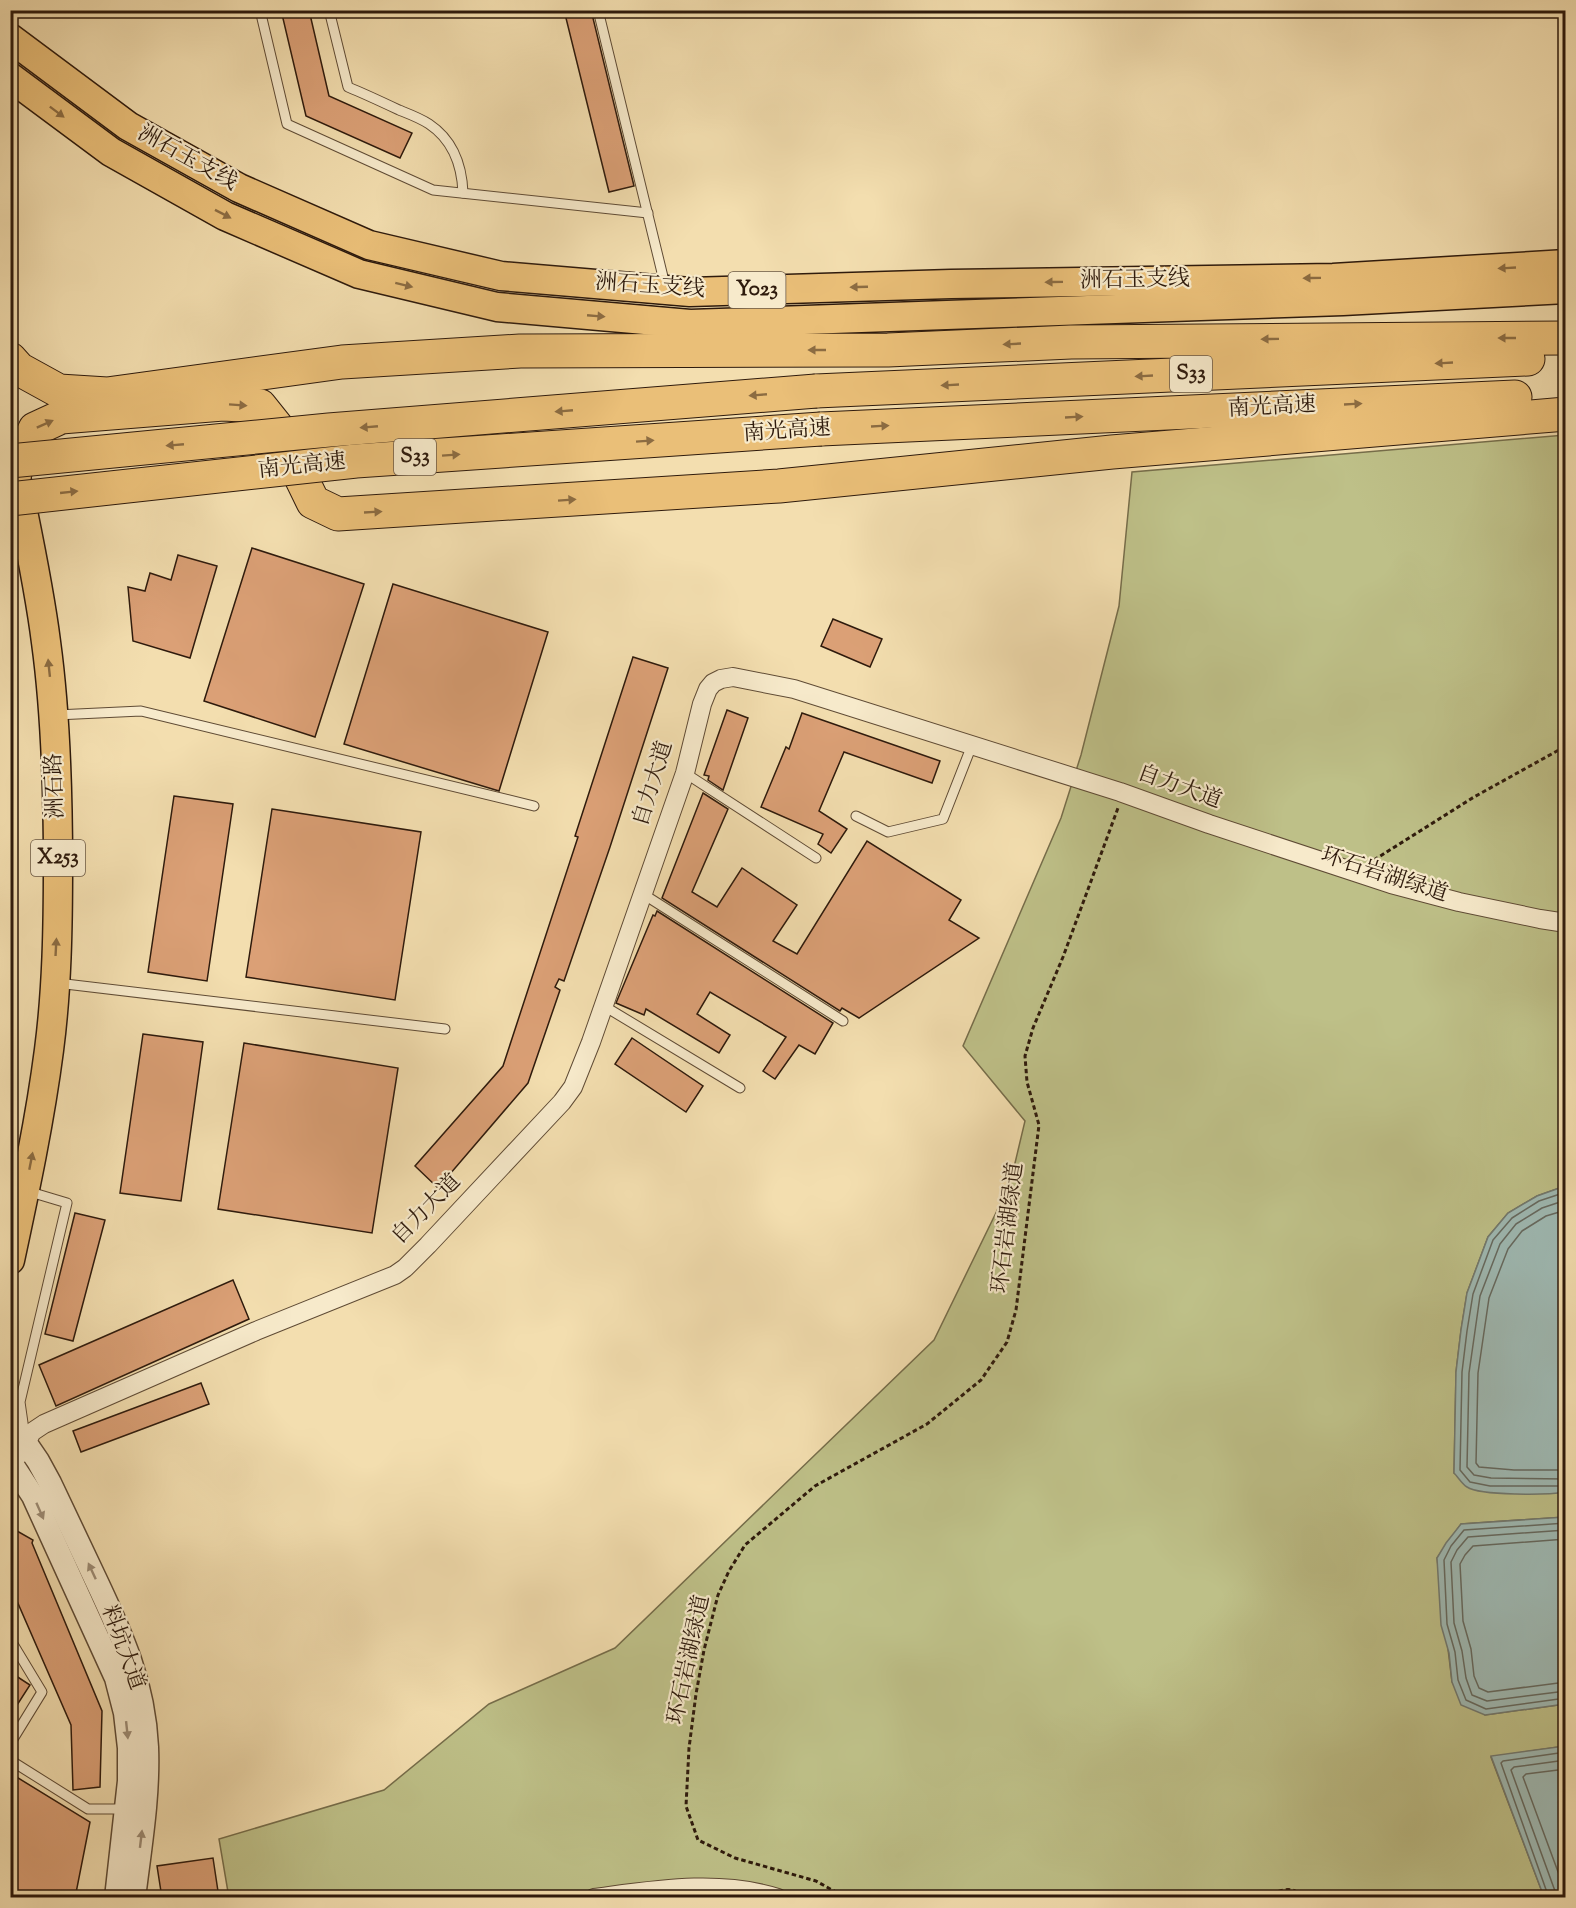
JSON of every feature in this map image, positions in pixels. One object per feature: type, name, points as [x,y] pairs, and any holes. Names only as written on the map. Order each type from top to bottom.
[{"type":"highway","points":[[10,359],[19,369],[59,391],[107,394],[342,362],[520,351],[888,350],[1071,342],[1566,338]]},
{"type":"highway","name":"南光高速","points":[[12,472],[341,429],[816,391],[1566,358]]},
{"type":"highway","name":"南光高速","points":[[12,472],[356,461],[821,429],[1566,394]]},
{"type":"highway","points":[[12,472],[35,429],[60,417],[223,404],[260,406],[276,426],[313,502],[338,514],[779,486],[1112,452],[1566,414]]},
{"type":"main road","name":"洲石玉支线","points":[[10,38],[128,126],[239,188],[369,245],[501,276],[690,292],[951,284],[1333,278],[1566,264]]},
{"type":"main road","name":"洲石玉支线","points":[[10,77],[111,152],[225,216],[359,274],[496,308],[690,324],[1343,301],[1566,289]]},
{"type":"main road","name":"洲石路","points":[[10,1260],[36,1136],[50,1048],[55,983],[58,884],[54,715],[36,571],[12,472]]},
{"type":"street","name":"自力大道","points":[[16,1455],[32,1432],[44,1424],[256,1331],[380,1282],[405,1268],[562,1102],[580,1072],[604,1006],[685,773],[702,704],[708,689],[721,679],[733,677],[794,689],[1120,792],[1355,872],[1459,902],[1566,923]]},
{"type":"street","name":"料坑大道","points":[[10,1420],[16,1455],[116,1678],[125,1713],[129,1748],[127,1809],[116,1898]]},
{"type":"street","name":"料坑大道","points":[[16,1455],[50,1483],[118,1626],[137,1680],[144,1713],[147,1778],[134,1898]]},
{"type":"street","points":[[594,1898],[672,1888],[726,1887],[778,1898]]},
{"type":"lane","points":[[260,10],[287,124],[433,190],[648,213]]},
{"type":"lane","points":[[329,10],[348,87],[429,123],[441,134],[458,161],[463,193]]},
{"type":"lane","points":[[598,10],[667,291]]},
{"type":"lane","points":[[54,715],[141,711],[534,806]]},
{"type":"lane","points":[[856,816],[888,832],[943,819],[972,745]]},
{"type":"lane","points":[[685,773],[816,858]]},
{"type":"lane","points":[[643,894],[843,1021]]},
{"type":"lane","points":[[55,983],[445,1029]]},
{"type":"lane","points":[[604,1006],[740,1088]]},
{"type":"lane","points":[[16,1455],[20,1402],[67,1203],[25,1191]]},
{"type":"lane","points":[[10,1639],[42,1692],[10,1744]]},
{"type":"lane","points":[[10,1760],[88,1809],[127,1809]]},
{"type":"path","points":[[1355,872],[1474,797],[1566,746]]},
{"type":"path","name":"环石岩湖绿道","points":[[840,1898],[841,1895],[816,1881],[735,1858],[698,1840],[686,1806],[692,1726],[704,1650],[718,1594],[745,1545],[815,1485],[927,1424],[981,1380],[1007,1342],[1016,1310],[1039,1125],[1027,1082],[1025,1056],[1033,1028],[1119,804]]},
{"type":"path","points":[[1264,1898],[1287,1889],[1295,1890],[1303,1898]]},
{"type":"green space","points":[[1565,435],[1565,1186],[1537,1196],[1508,1213],[1488,1237],[1467,1293],[1461,1330],[1456,1372],[1454,1473],[1489,1492],[1565,1492],[1565,1517],[1461,1524],[1437,1558],[1452,1682],[1485,1715],[1565,1704],[1565,1746],[1491,1757],[1544,1897],[795,1898],[728,1881],[651,1883],[562,1898],[229,1898],[219,1839],[384,1790],[489,1704],[615,1648],[934,1340],[1010,1184],[1025,1121],[963,1046],[1061,818],[1081,755],[1119,606],[1132,472]]},
{"type":"water","points":[[1565,1186],[1565,1492],[1515,1494],[1475,1490],[1465,1486],[1454,1473],[1456,1372],[1467,1293],[1488,1237],[1508,1213],[1537,1196]]},
{"type":"water","points":[[1565,1517],[1565,1704],[1485,1715],[1461,1705],[1452,1682],[1449,1653],[1441,1625],[1437,1558],[1461,1524]]},
{"type":"water","points":[[1565,1746],[1565,1897],[1544,1897],[1491,1756]]},
{"type":"building","points":[[281,10],[309,10],[329,96],[412,133],[400,158],[306,116]]},
{"type":"building","points":[[564,10],[591,10],[634,186],[609,192]]},
{"type":"building","points":[[252,548],[364,584],[315,737],[204,701]]},
{"type":"building","points":[[178,555],[217,566],[190,658],[133,641],[128,587],[145,591],[150,573],[171,580]]},
{"type":"building","points":[[393,584],[548,632],[499,791],[344,744]]},
{"type":"building","points":[[833,619],[882,639],[870,667],[821,646]]},
{"type":"building","points":[[633,657],[668,668],[564,981],[559,979],[555,987],[560,990],[528,1083],[438,1188],[415,1166],[503,1066],[578,837],[575,836]]},
{"type":"building","points":[[727,710],[748,718],[723,790],[708,780],[709,776],[704,775]]},
{"type":"building","points":[[802,713],[940,761],[932,783],[844,752],[819,811],[847,829],[831,853],[818,844],[823,834],[761,807],[786,747],[789,749]]},
{"type":"building","points":[[703,793],[728,809],[692,892],[717,907],[742,868],[797,905],[773,941],[797,954],[867,841],[961,900],[949,920],[979,938],[859,1018],[842,1008],[840,1011],[662,898]]},
{"type":"building","points":[[174,796],[233,804],[207,981],[148,972]]},
{"type":"building","points":[[272,809],[421,832],[395,1000],[246,977]]},
{"type":"building","points":[[657,911],[833,1023],[815,1054],[799,1045],[775,1079],[763,1071],[786,1037],[710,992],[697,1014],[730,1035],[719,1053],[646,1009],[644,1015],[616,1003],[653,915],[655,916]]},
{"type":"building","points":[[143,1034],[203,1042],[181,1201],[120,1193]]},
{"type":"building","points":[[632,1038],[703,1086],[686,1112],[615,1064]]},
{"type":"building","points":[[244,1043],[398,1068],[372,1233],[218,1209]]},
{"type":"building","points":[[75,1213],[105,1220],[73,1341],[45,1334]]},
{"type":"building","points":[[233,1280],[249,1319],[56,1406],[39,1365]]},
{"type":"building","points":[[201,1383],[209,1404],[81,1452],[73,1431]]},
{"type":"building","points":[[10,1527],[33,1540],[32,1543],[102,1711],[100,1787],[73,1790],[71,1725],[10,1585]]},
{"type":"building","points":[[10,1672],[30,1685],[10,1716]]},
{"type":"building","points":[[10,1773],[90,1822],[75,1898],[22,1898],[10,1891]]},
{"type":"building","points":[[213,1858],[219,1898],[162,1898],[157,1866]]}]
